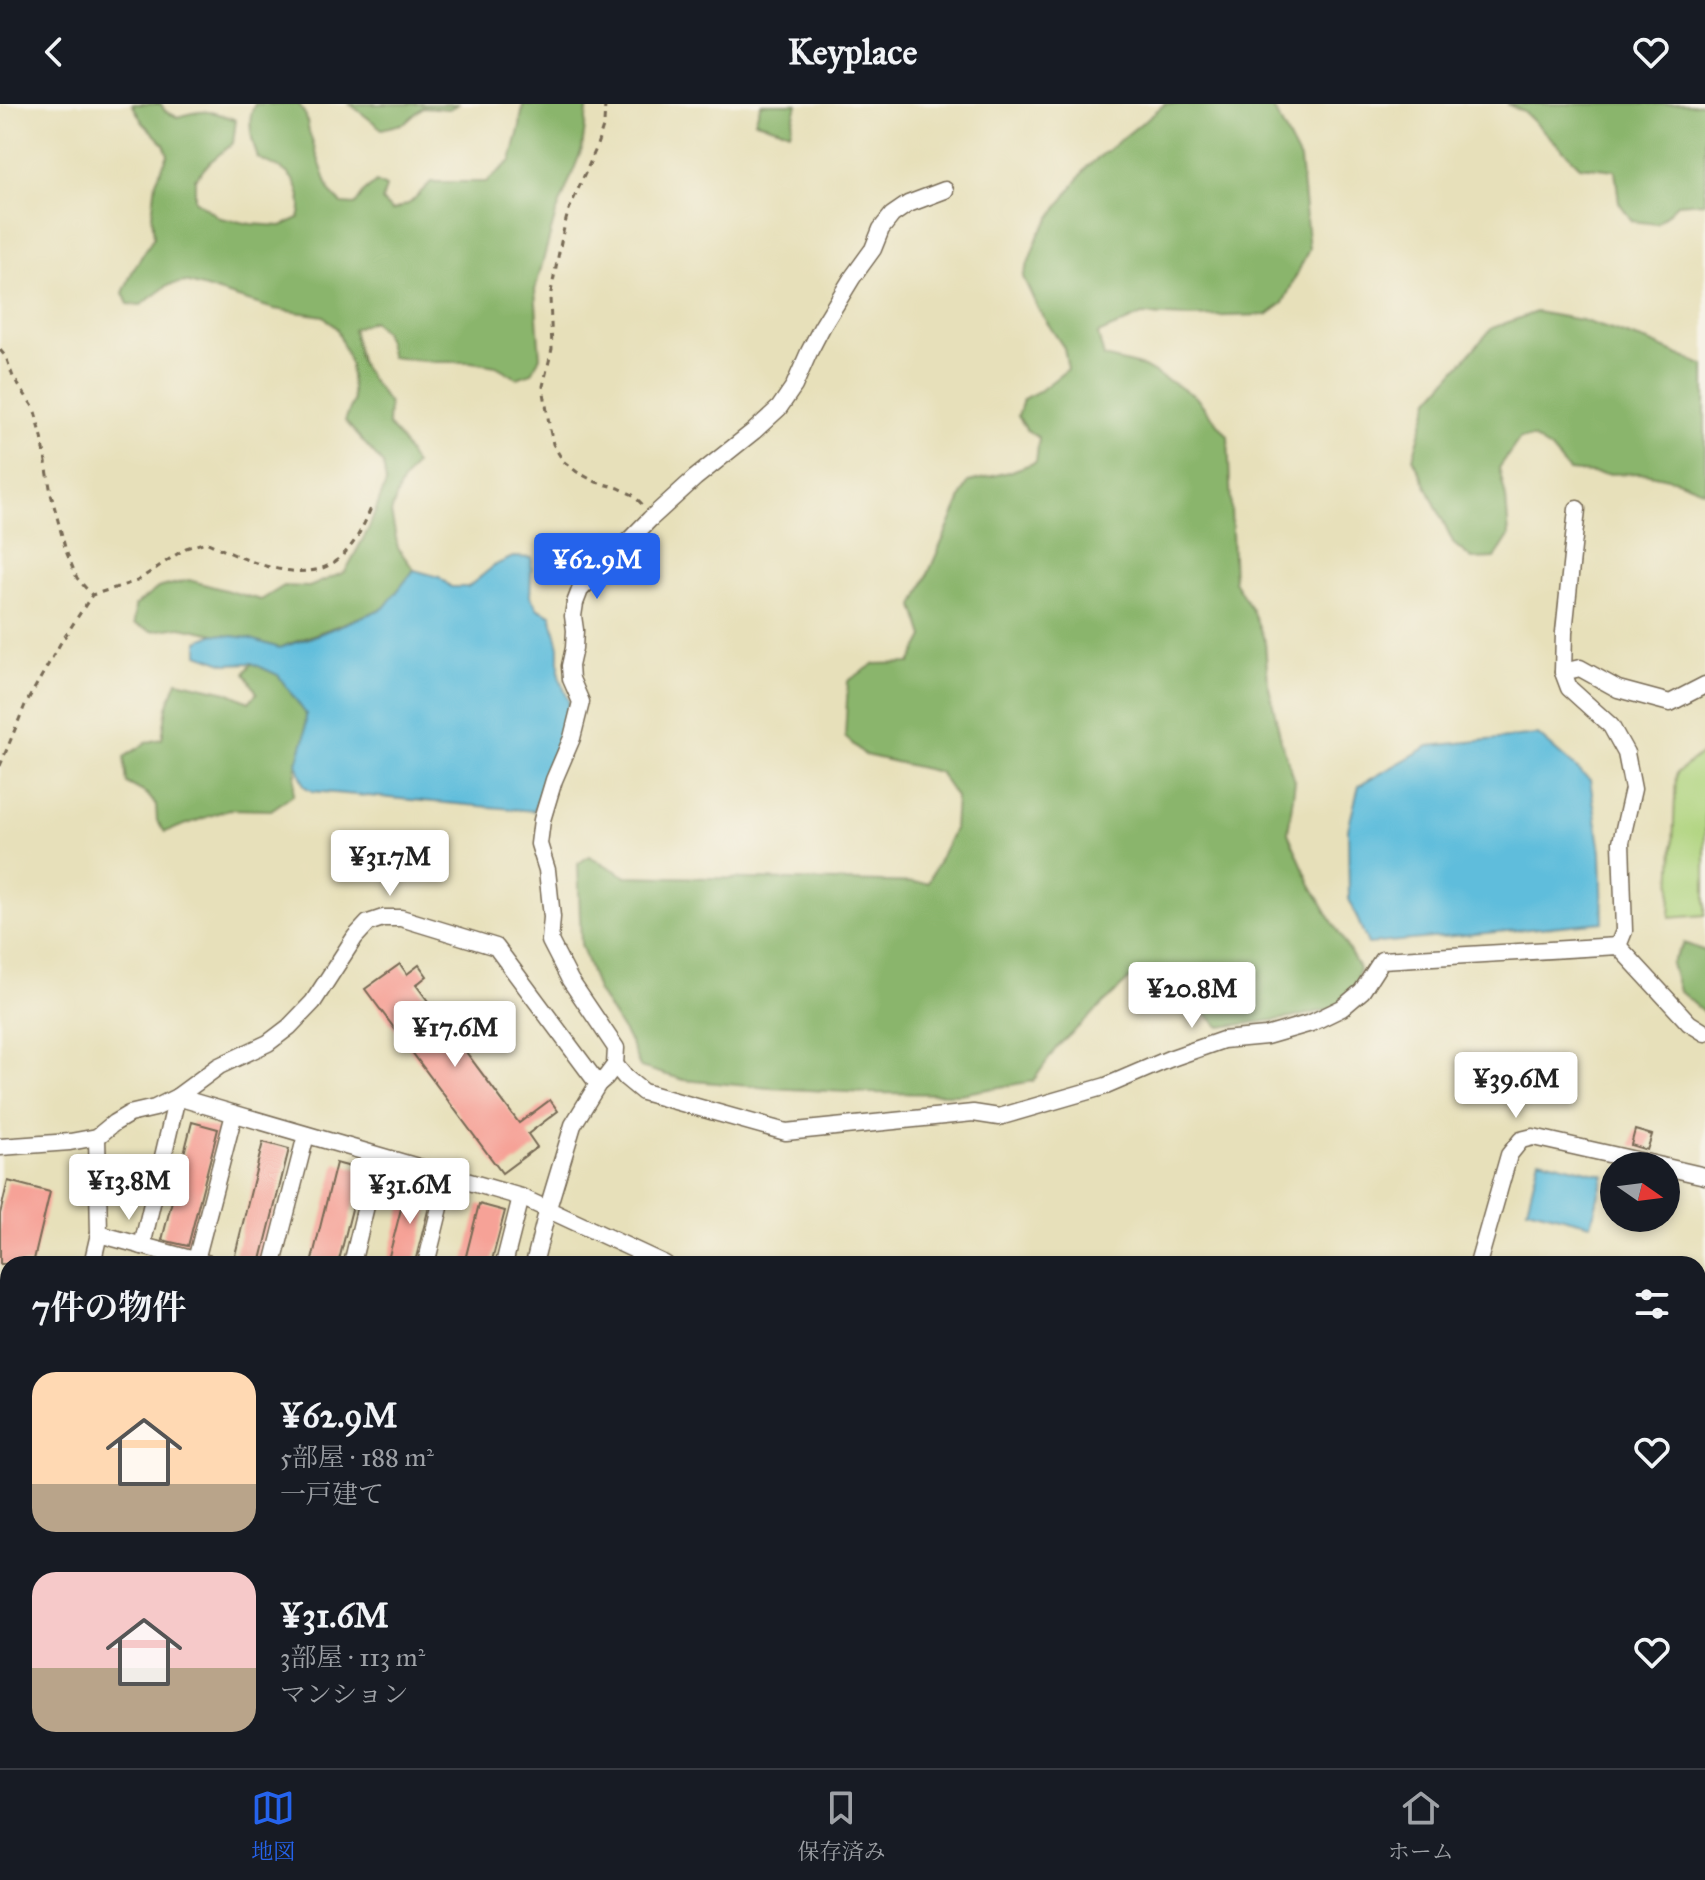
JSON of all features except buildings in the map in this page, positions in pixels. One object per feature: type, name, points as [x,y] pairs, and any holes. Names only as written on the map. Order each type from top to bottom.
[{"type":"street","points":[[536,1256],[573,1125],[598,1084],[615,1065],[616,1048],[570,980],[550,941],[552,917],[547,870],[539,844],[546,807],[572,738],[581,702],[571,679],[570,666],[574,648],[575,603],[580,590],[650,519],[779,408],[794,386],[822,327],[892,215],[908,204],[945,190]]},
{"type":"street","points":[[1577,509],[1564,632],[1563,672],[1569,688],[1611,726],[1626,753],[1633,789],[1621,842],[1624,931],[1618,946]]},
{"type":"street","points":[[1563,672],[1580,668],[1618,689],[1670,703],[1705,685]]},
{"type":"street","points":[[0,1147],[97,1137],[129,1114],[155,1108],[177,1097],[219,1066],[268,1043],[313,1002],[355,937],[368,923],[383,918],[401,918],[496,947],[598,1084]]},
{"type":"street","points":[[615,1065],[643,1092],[786,1132],[973,1113],[999,1117],[1106,1086],[1223,1040],[1266,1036],[1311,1023],[1342,1008],[1362,991],[1382,960],[1618,946],[1689,1023],[1705,1033]]},
{"type":"street","points":[[177,1097],[521,1197],[645,1256]]},
{"type":"street","points":[[142,1246],[177,1097]]},
{"type":"street","points":[[203,1256],[234,1114]]},
{"type":"street","points":[[275,1256],[306,1135]]},
{"type":"street","points":[[94,1256],[99,1234],[97,1137]]},
{"type":"street","points":[[1480,1256],[1509,1155],[1521,1140],[1533,1137],[1601,1152]]},
{"type":"street","points":[[354,1256],[378,1156]]},
{"type":"street","points":[[1680,1170],[1705,1176]]},
{"type":"street","points":[[428,1256],[448,1175]]},
{"type":"street","points":[[506,1256],[521,1197]]},
{"type":"street","points":[[99,1234],[180,1256]]},
{"type":"path","points":[[605,104],[604,124],[568,212],[563,232],[550,297],[552,349],[543,386],[553,444],[563,461],[596,482],[633,495],[650,519]]},
{"type":"path","points":[[0,350],[13,377],[34,408],[66,551],[77,578],[92,595]]},
{"type":"path","points":[[0,766],[25,705],[92,595],[137,581],[186,548],[206,542],[243,560],[281,570],[313,570],[336,562],[362,529],[371,508]]},
{"type":"green space","points":[[132,104],[161,104],[165,111],[177,117],[207,112],[236,120],[233,143],[195,179],[195,200],[220,218],[281,226],[299,218],[300,195],[286,172],[258,158],[250,123],[255,104],[299,104],[306,116],[330,192],[342,204],[355,205],[376,182],[386,187],[382,201],[392,211],[410,203],[431,182],[486,182],[511,161],[523,104],[588,104],[582,149],[555,217],[535,290],[540,357],[532,373],[517,378],[496,366],[391,357],[384,332],[372,321],[353,329],[361,365],[389,404],[388,425],[415,465],[400,486],[391,513],[398,548],[414,570],[384,608],[279,648],[248,638],[181,627],[152,631],[134,624],[135,606],[158,588],[189,580],[261,600],[284,586],[309,587],[345,572],[369,528],[386,483],[383,464],[345,421],[353,401],[350,364],[337,329],[324,316],[274,309],[186,282],[168,285],[141,305],[128,304],[123,293],[154,237],[152,216],[156,181],[168,155],[164,144],[143,123]]},
{"type":"green space","points":[[350,104],[458,104],[449,109],[423,107],[405,123],[382,129]]},
{"type":"green space","points":[[761,104],[797,104],[790,132],[755,121]]},
{"type":"green space","points":[[1165,104],[1271,104],[1300,160],[1309,249],[1283,303],[1267,315],[1142,315],[1098,334],[1104,357],[1144,367],[1195,396],[1228,436],[1234,581],[1252,610],[1265,641],[1268,683],[1281,740],[1295,781],[1288,833],[1310,883],[1359,968],[1356,988],[1335,1008],[1291,1018],[1220,1027],[1177,987],[1131,978],[1057,1047],[1033,1081],[960,1094],[769,1088],[684,1080],[640,1067],[630,1042],[597,990],[581,944],[578,864],[589,856],[625,876],[928,883],[954,829],[956,797],[939,772],[865,755],[845,737],[848,681],[874,664],[910,663],[924,637],[914,606],[968,482],[1036,462],[1039,438],[1027,430],[1018,416],[1023,399],[1041,390],[1068,369],[1064,348],[1038,309],[1023,277],[1039,234],[1087,167]]},
{"type":"green space","points":[[1507,104],[1705,104],[1705,202],[1677,204],[1657,224],[1632,221],[1619,202],[1615,170],[1580,166],[1524,112]]},
{"type":"green space","points":[[1536,312],[1581,320],[1651,343],[1705,366],[1705,491],[1677,480],[1645,473],[1569,471],[1551,450],[1533,438],[1520,438],[1499,468],[1506,498],[1509,536],[1495,558],[1472,559],[1454,544],[1413,458],[1430,399],[1492,328]]},
{"type":"green space","points":[[252,663],[278,675],[306,714],[305,737],[297,763],[293,795],[271,810],[229,809],[165,832],[157,821],[156,805],[147,794],[127,783],[124,757],[148,742],[162,739],[167,707],[177,681],[227,692],[249,702],[257,693],[245,673]]},
{"type":"green space","points":[[1705,751],[1705,915],[1670,918],[1676,773]]},
{"type":"green space","points":[[1684,943],[1705,951],[1705,1013],[1679,991],[1671,964]]},
{"type":"water","points":[[513,557],[532,558],[530,596],[538,609],[551,615],[559,647],[559,676],[569,702],[534,811],[312,791],[304,786],[297,763],[305,737],[306,714],[278,675],[252,663],[226,664],[198,654],[198,641],[215,634],[248,638],[279,648],[384,608],[414,570],[439,577],[451,587],[468,587],[495,565]]},
{"type":"water","points":[[1538,735],[1590,780],[1601,852],[1603,922],[1368,944],[1349,899],[1348,829],[1359,786],[1429,746]]},
{"type":"water","points":[[1539,1159],[1600,1174],[1600,1190],[1591,1224],[1527,1208]]}]
